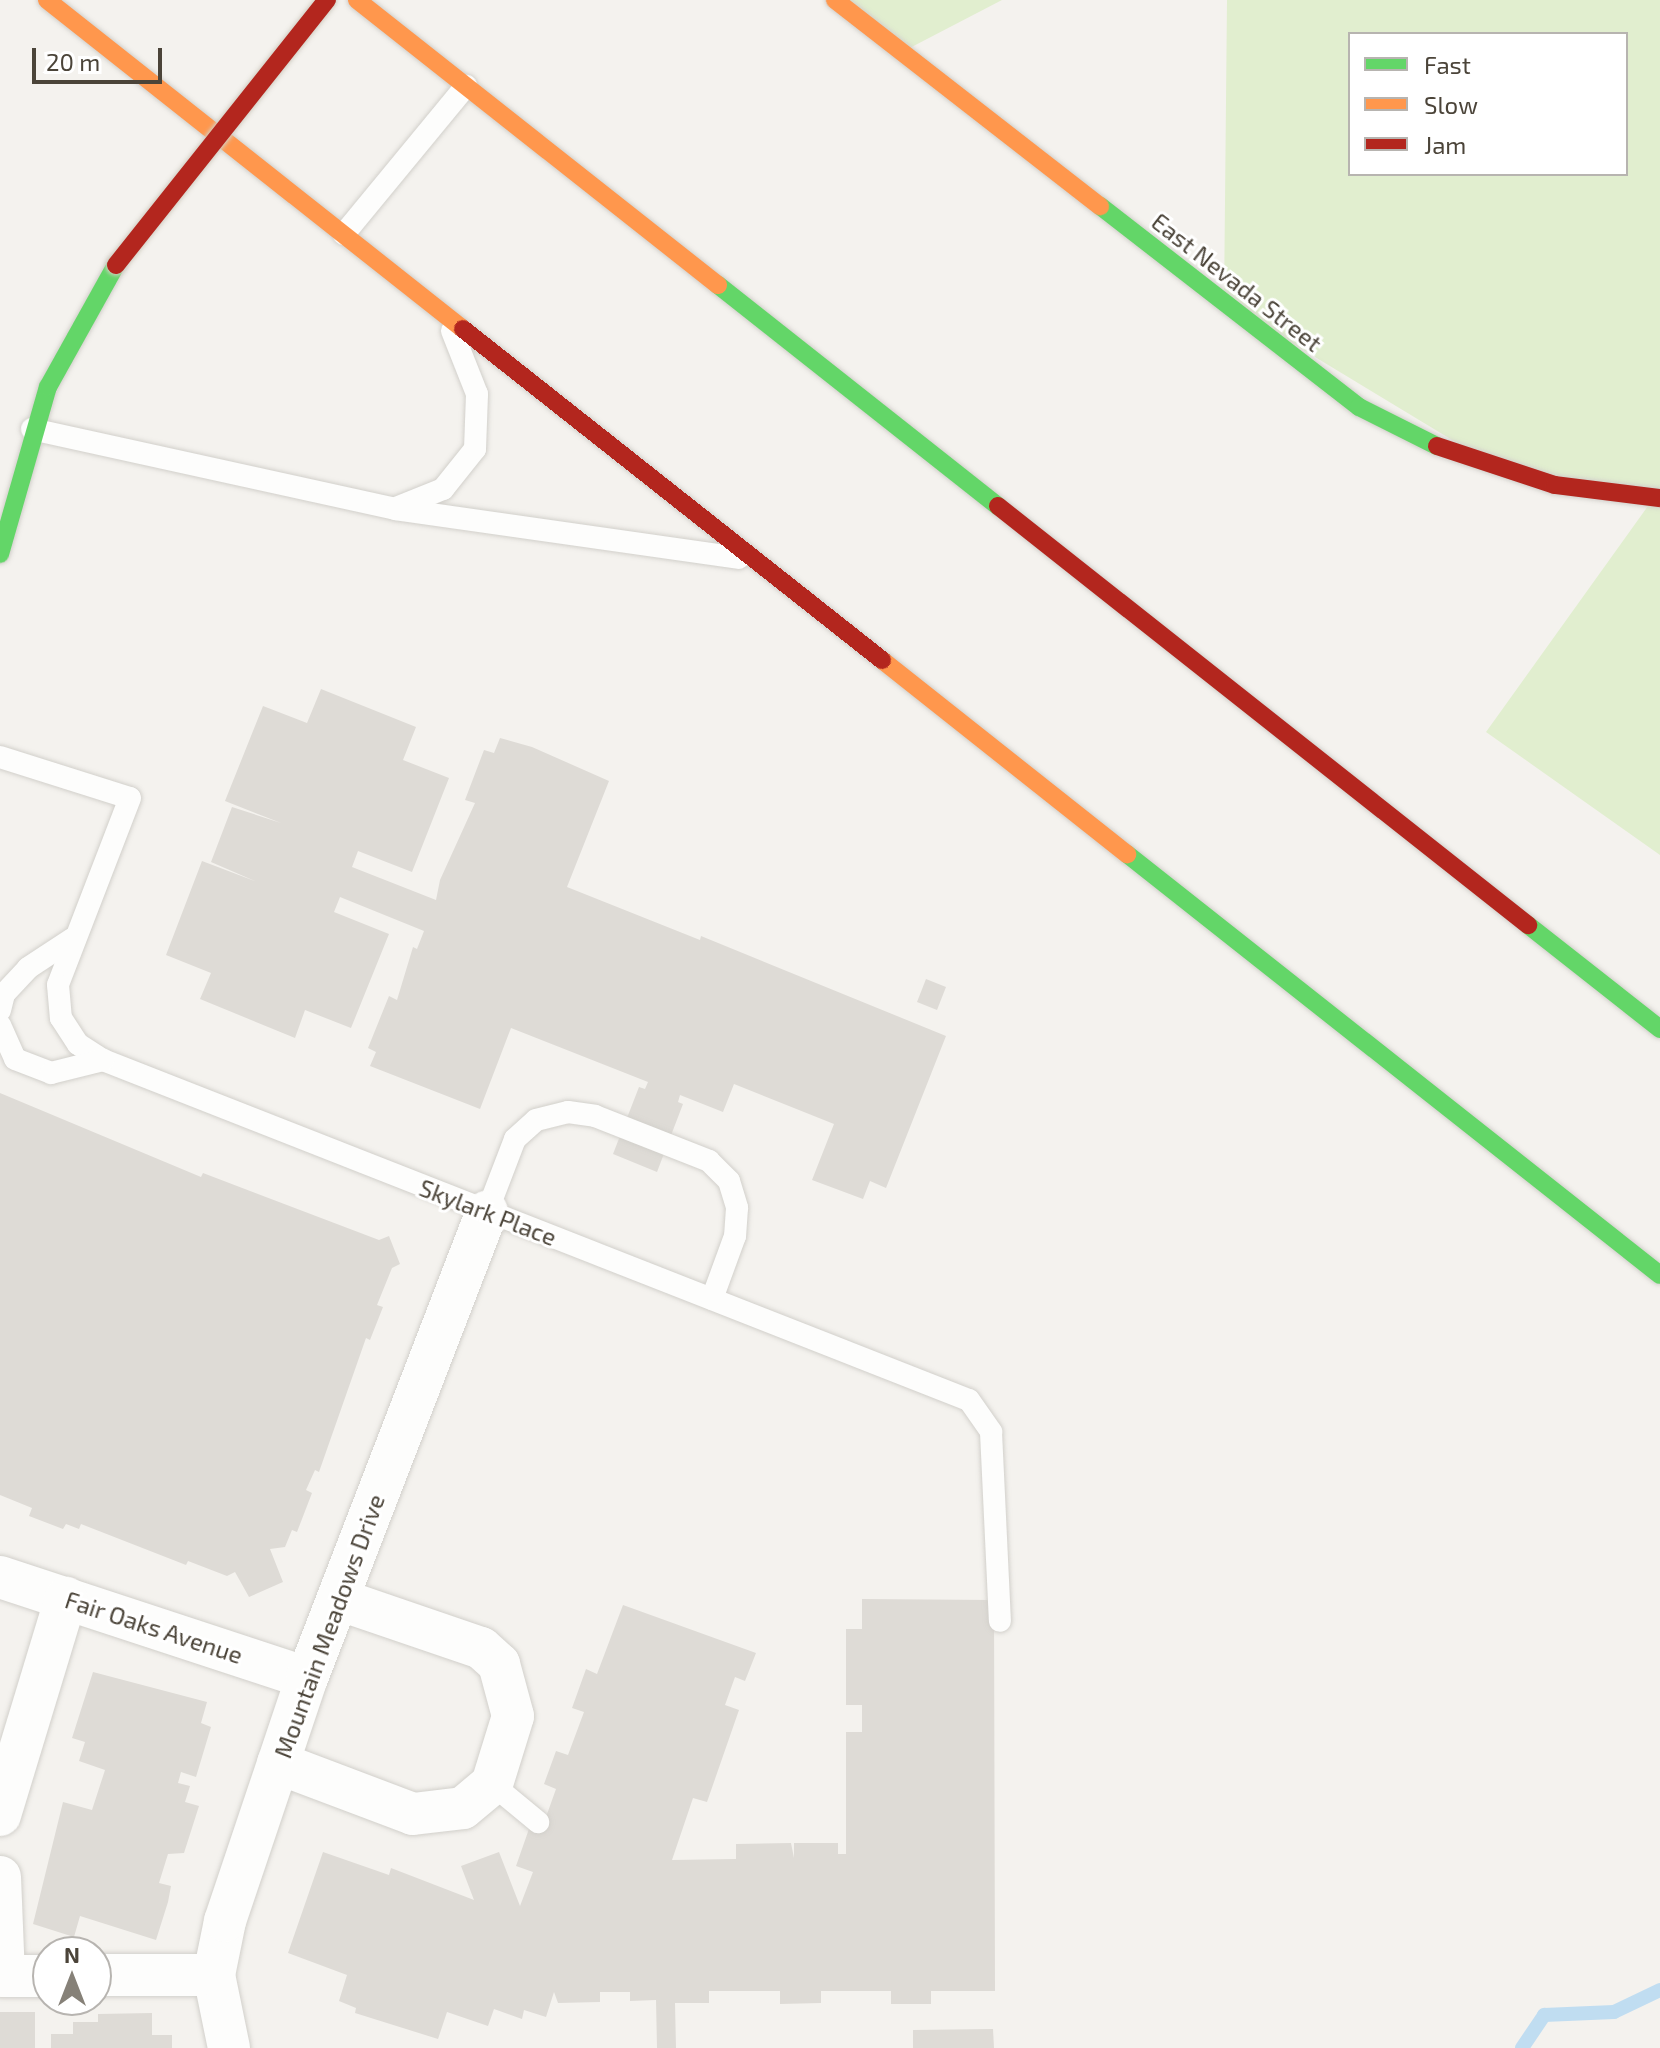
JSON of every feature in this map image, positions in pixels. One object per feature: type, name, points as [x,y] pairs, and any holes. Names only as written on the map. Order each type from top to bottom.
[{"type":"main road","points":[[47,0],[1660,1275]]},
{"type":"main road","points":[[0,554],[32,429],[64,351],[116,265],[327,0]]},
{"type":"main road","points":[[357,0],[1660,1029]]},
{"type":"main road","name":"East Nevada Street","points":[[835,0],[1359,407],[1447,451],[1505,472],[1555,485],[1660,498]]},
{"type":"street","name":"Mountain Meadows Drive","points":[[229,2048],[214,1975],[225,1921],[307,1678],[487,1212]]},
{"type":"street","name":"Fair Oaks Avenue","points":[[0,1577],[307,1678]]},
{"type":"street","points":[[0,1815],[66,1598]]},
{"type":"street","points":[[278,1763],[413,1814],[463,1808],[492,1784],[513,1716],[499,1664],[481,1648],[338,1599]]},
{"type":"street","points":[[0,1877],[2,1976],[32,1976]]},
{"type":"street","points":[[112,1975],[214,1975]]},
{"type":"lane","points":[[344,234],[466,86]]},
{"type":"lane","points":[[395,509],[443,489],[475,449],[477,394],[445,315]]},
{"type":"lane","points":[[32,429],[395,509],[756,560]]},
{"type":"lane","points":[[0,757],[130,798],[72,939],[28,968],[4,994],[0,1010]]},
{"type":"lane","name":"Skylark Place","points":[[72,939],[58,985],[61,1018],[78,1044],[103,1060],[487,1212],[931,1382],[969,1400],[991,1432],[1000,1621]]},
{"type":"lane","points":[[0,1025],[15,1059],[51,1073],[103,1060]]},
{"type":"lane","points":[[487,1212],[515,1139],[536,1120],[568,1112],[595,1116],[709,1161],[729,1181],[737,1208],[735,1236],[712,1299]]},
{"type":"lane","points":[[492,1784],[538,1822]]},
{"type":"green space","points":[[835,0],[1002,0],[902,52]]},
{"type":"green space","points":[[1227,0],[1660,0],[1660,855],[1486,732],[1653,499],[1505,472],[1224,302]]},
{"type":"building","points":[[321,689],[416,727],[403,760],[449,778],[412,872],[358,851],[352,867],[436,900],[440,880],[475,803],[465,800],[484,750],[494,753],[500,738],[532,747],[609,781],[567,887],[700,940],[701,936],[946,1036],[886,1188],[870,1181],[863,1199],[812,1180],[834,1124],[734,1084],[723,1112],[680,1095],[678,1102],[683,1104],[657,1172],[613,1154],[639,1087],[645,1089],[648,1082],[511,1028],[480,1109],[370,1066],[376,1052],[368,1048],[389,996],[397,1000],[413,947],[417,949],[424,931],[340,897],[334,912],[389,934],[351,1028],[305,1010],[295,1038],[200,999],[211,973],[166,955],[202,861],[257,882],[211,862],[232,807],[281,823],[225,801],[263,706],[307,723]]},
{"type":"building","points":[[926,979],[946,987],[937,1010],[917,1002]]},
{"type":"building","points":[[0,1093],[201,1177],[203,1173],[379,1240],[389,1236],[400,1264],[392,1268],[377,1305],[383,1307],[370,1340],[366,1338],[319,1472],[315,1470],[306,1490],[312,1493],[297,1532],[292,1530],[285,1547],[270,1549],[283,1582],[249,1597],[235,1572],[227,1576],[188,1561],[186,1565],[81,1524],[79,1529],[66,1524],[63,1529],[29,1516],[32,1508],[0,1495]]},
{"type":"building","points":[[862,1599],[994,1600],[995,1991],[931,1991],[931,2004],[891,2004],[891,1991],[821,1991],[821,2003],[780,2004],[780,1991],[709,1991],[709,2003],[675,2003],[676,2048],[657,2048],[656,2000],[630,2001],[630,1992],[600,1992],[600,2002],[558,2003],[554,1992],[546,2017],[524,2010],[522,2019],[494,2009],[488,2026],[447,2012],[438,2039],[355,2013],[356,2008],[339,2001],[347,1975],[288,1953],[323,1852],[389,1875],[391,1868],[474,1900],[461,1866],[499,1852],[520,1906],[533,1872],[516,1866],[530,1826],[541,1831],[556,1789],[544,1784],[556,1751],[568,1755],[584,1712],[572,1708],[586,1669],[597,1674],[623,1605],[756,1653],[745,1681],[735,1677],[725,1705],[739,1710],[707,1802],[693,1798],[672,1860],[736,1859],[736,1844],[791,1843],[794,1858],[794,1843],[838,1843],[838,1854],[846,1854],[846,1732],[862,1732],[862,1705],[846,1705],[846,1629],[862,1629]]},
{"type":"building","points":[[93,1672],[207,1702],[201,1723],[211,1727],[196,1777],[181,1772],[178,1783],[190,1786],[185,1802],[199,1806],[184,1853],[168,1854],[159,1883],[171,1886],[156,1940],[80,1916],[74,1936],[33,1924],[63,1802],[92,1810],[105,1770],[79,1761],[85,1742],[72,1738]]},
{"type":"building","points":[[0,2012],[32,2012],[35,2016],[35,2048],[0,2048]]},
{"type":"building","points":[[152,2013],[152,2035],[172,2035],[172,2048],[51,2048],[51,2034],[73,2034],[73,2022],[98,2022],[98,2016]]},
{"type":"building","points":[[993,2029],[994,2048],[913,2048],[913,2030]]},
{"type":"waterway","points":[[1522,2048],[1544,2015],[1614,2012],[1660,1990]]},
{"type":"traffic: fast","points":[[1100,206],[1359,407],[1437,446]]},
{"type":"traffic: fast","points":[[0,554],[48,387],[116,265]]},
{"type":"traffic: fast","points":[[718,285],[998,506]]},
{"type":"traffic: fast","points":[[1127,854],[1660,1275]]},
{"type":"traffic: fast","points":[[1528,925],[1660,1029]]},
{"type":"traffic: slow","points":[[47,0],[463,329]]},
{"type":"traffic: slow","points":[[357,0],[718,285]]},
{"type":"traffic: slow","points":[[835,0],[1100,206]]},
{"type":"traffic: slow","points":[[882,660],[1127,854]]},
{"type":"traffic: jam","points":[[116,265],[327,0]]},
{"type":"traffic: jam","points":[[463,329],[882,660]]},
{"type":"traffic: jam","points":[[1437,446],[1555,485],[1660,498]]},
{"type":"traffic: jam","points":[[998,506],[1528,925]]}]
